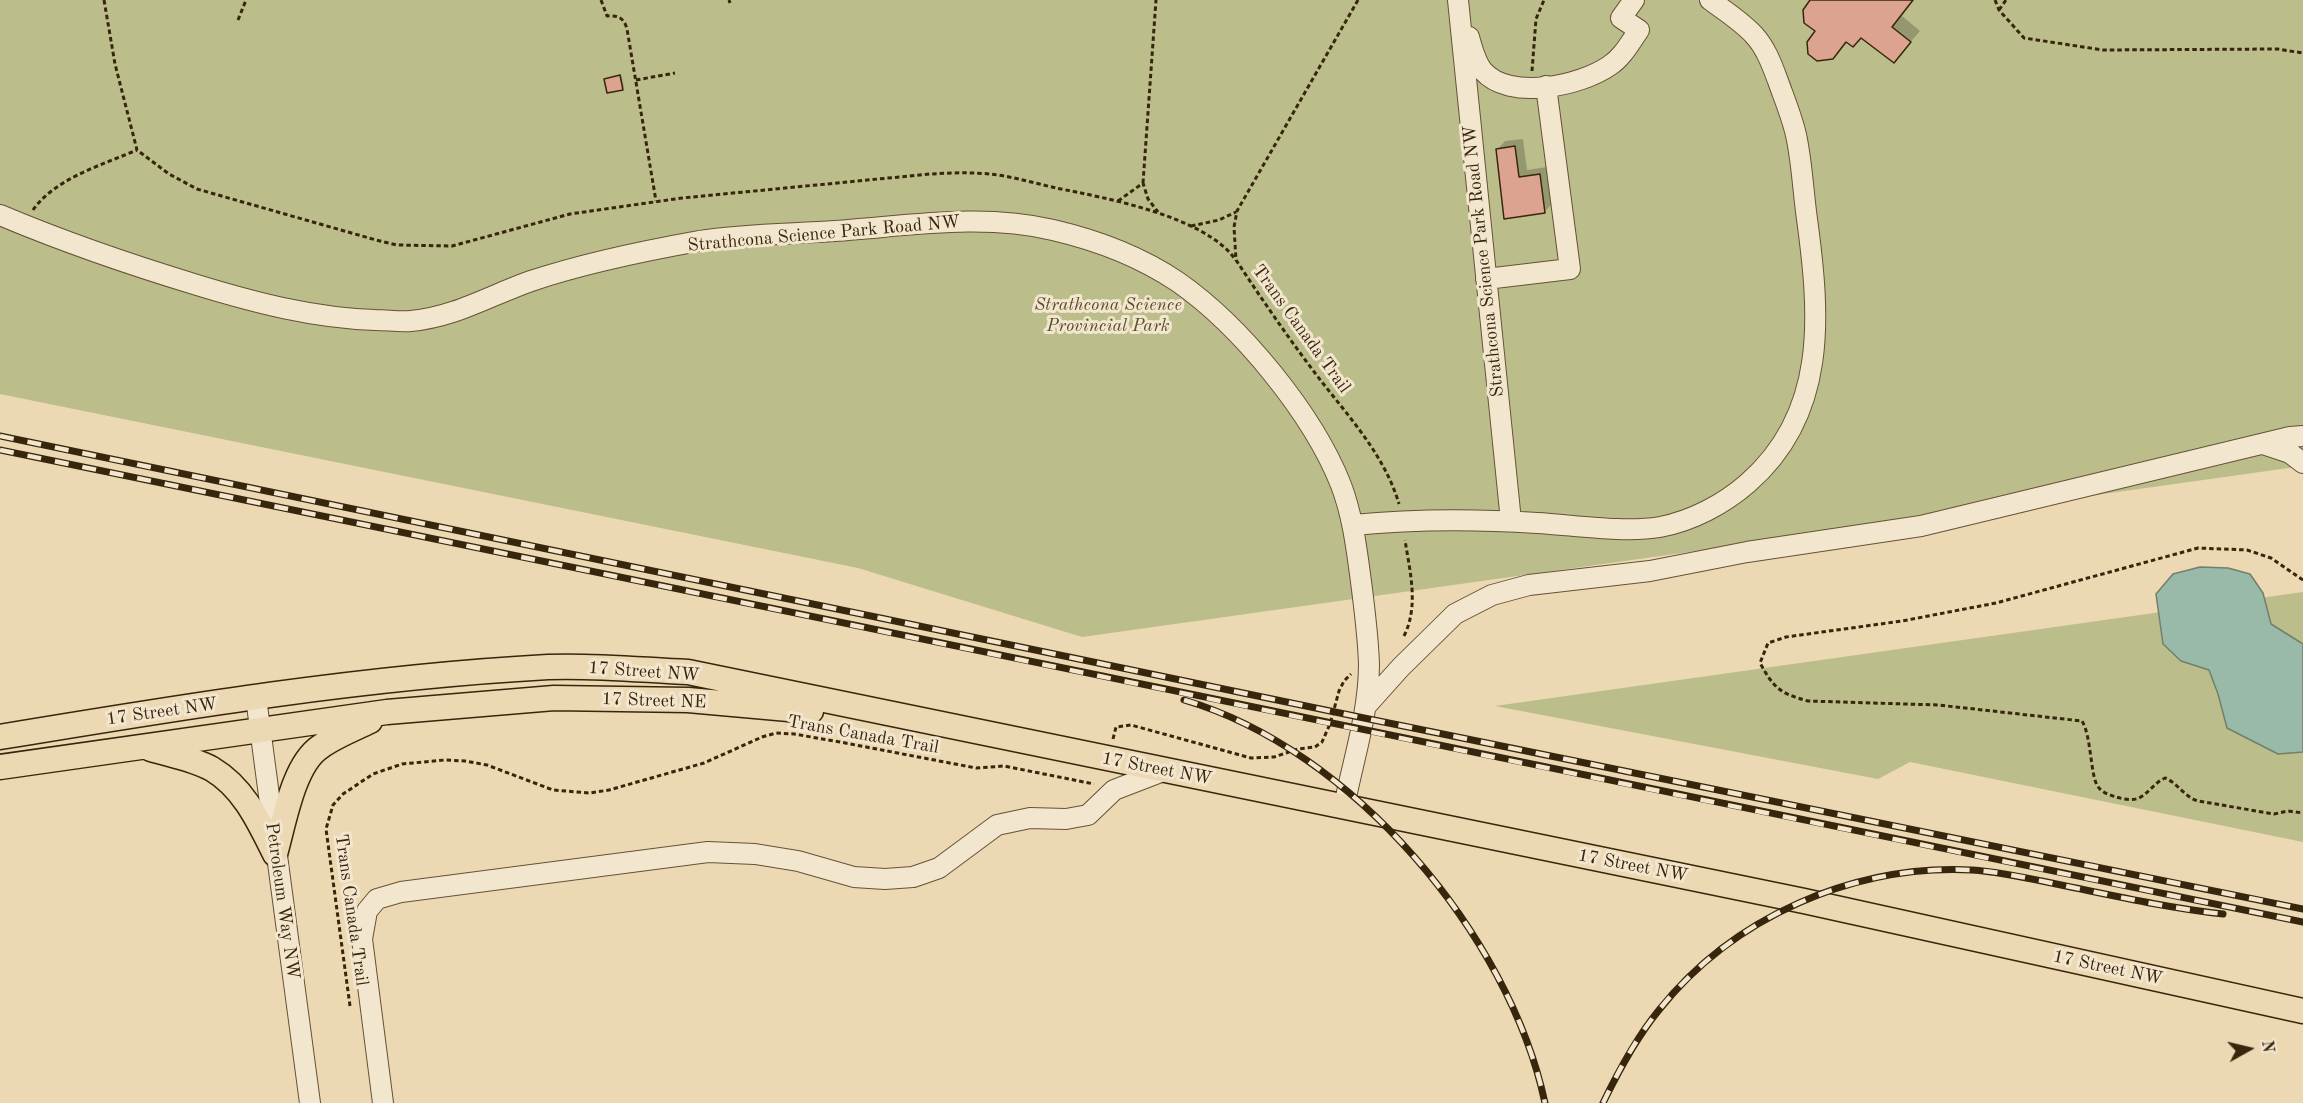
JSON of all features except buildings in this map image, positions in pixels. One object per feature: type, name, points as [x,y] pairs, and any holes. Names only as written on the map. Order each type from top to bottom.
[{"type":"main road","name":"17 Street NW","points":[[0,737],[386,680],[550,667],[688,672],[1804,901],[2303,1011]]},
{"type":"main road","name":"17 Street NE","points":[[387,712],[554,698],[688,700],[921,721]]},
{"type":"main road","points":[[142,746],[387,712]]},
{"type":"main road","points":[[275,854],[290,801],[305,761],[318,747],[387,712]]},
{"type":"main road","name":"17 Street NW","points":[[0,766],[142,746]]},
{"type":"main road","points":[[142,746],[193,761],[213,770],[232,784],[249,804],[275,854]]},
{"type":"street","name":"Strathcona Science Park Road NW","points":[[1458,0],[1471,47],[1482,71],[1496,82],[1522,88],[1557,86],[1610,66],[1625,51],[1639,30],[1621,18],[1634,0]]},
{"type":"street","name":"Strathcona Science Park Road NW","points":[[1458,0],[1511,521]]},
{"type":"street","points":[[1353,525],[1402,520],[1511,521],[1622,528],[1660,526],[1698,515],[1729,500],[1761,472],[1785,443],[1800,413],[1814,364],[1817,326],[1812,254],[1796,134],[1768,54],[1748,29],[1710,0]]},
{"type":"street","points":[[1486,279],[1570,269],[1539,87]]},
{"type":"street","name":"Strathcona Science Park Road NW","points":[[0,215],[136,266],[237,297],[308,314],[346,319],[408,321],[457,312],[526,283],[569,269],[703,241],[978,221],[1048,228],[1092,240],[1140,261],[1176,280],[1213,309],[1287,391],[1324,448],[1342,487],[1353,525],[1366,616],[1369,667],[1366,706],[1344,807]]},
{"type":"street","points":[[1366,706],[1401,667],[1455,614],[1492,595],[1529,585],[1650,572],[1747,552],[1921,526],[2303,436]]},
{"type":"street","points":[[2263,444],[2290,453],[2303,463]]},
{"type":"street","name":"Petroleum Way NW","points":[[256,698],[310,1103]]},
{"type":"street","points":[[383,1103],[362,939],[367,911],[376,899],[401,892],[708,852],[755,854],[798,861],[854,877],[885,879],[913,877],[939,868],[997,825],[1030,818],[1066,819],[1088,816],[1114,790],[1166,770]]},
{"type":"path","points":[[105,0],[115,64],[137,150],[169,174],[197,189],[397,245],[452,246],[570,214],[656,201],[930,174],[967,173],[992,174],[1158,212],[1217,241],[1236,260]]},
{"type":"path","points":[[238,20],[246,0]]},
{"type":"path","points":[[601,0],[607,16],[616,15],[625,22],[656,201]]},
{"type":"path","points":[[1156,0],[1143,183],[1148,199],[1158,212]]},
{"type":"path","name":"Trans Canada Trail","points":[[1358,0],[1237,211],[1234,227],[1236,260],[1292,343],[1380,459],[1393,486],[1400,509]]},
{"type":"path","points":[[1539,87],[1536,19],[1544,0]]},
{"type":"path","points":[[1995,0],[1999,9],[2024,38],[2103,50],[2277,50],[2303,53]]},
{"type":"path","points":[[1999,9],[2006,0]]},
{"type":"path","points":[[635,80],[675,73]]},
{"type":"path","points":[[24,225],[39,202],[75,176],[137,150]]},
{"type":"path","points":[[1118,201],[1143,183]]},
{"type":"path","points":[[1189,226],[1219,220],[1237,211]]},
{"type":"path","points":[[1403,639],[1412,617],[1413,600],[1405,539]]},
{"type":"path","points":[[2303,580],[2271,558],[2247,550],[2198,548],[1996,603],[1902,621],[1786,637],[1768,643],[1760,663],[1773,685],[1790,696],[1808,701],[1938,705],[2082,721],[2086,726],[2091,752],[2093,779],[2098,788],[2128,800],[2138,798],[2165,778],[2172,781],[2189,798],[2198,801],[2274,814],[2288,811],[2303,813]]},
{"type":"path","points":[[1113,738],[1116,727],[1131,725],[1262,759],[1298,749],[1315,747],[1326,737],[1344,681],[1356,670]]},
{"type":"path","name":"Trans Canada Trail","points":[[351,1008],[326,829],[333,805],[343,794],[373,774],[391,767],[425,760],[465,761],[487,765],[553,790],[590,793],[609,790],[704,763],[776,733],[818,738],[976,768],[1004,766],[1090,784],[1097,783]]},
{"type":"green space","name":"Strathcona Science Provincial Park","points":[[0,0],[2303,0],[2303,466],[1082,637],[858,568],[0,394]]},
{"type":"green space","points":[[2303,592],[2303,842],[1910,762],[1878,779],[1495,706]]},
{"type":"shaded area","points":[[2200,567],[2228,568],[2250,574],[2263,593],[2271,624],[2303,644],[2303,752],[2278,754],[2227,728],[2209,670],[2181,661],[2163,644],[2156,594],[2173,574]]},
{"type":"railway","points":[[0,436],[1364,718],[2303,909]]},
{"type":"railway","points":[[0,450],[2303,922]]},
{"type":"railway","points":[[1184,700],[1246,724],[1306,760],[1363,804],[1414,856],[1459,914],[1497,976],[1526,1039],[1545,1103]]},
{"type":"railway","points":[[1603,1103],[1643,1032],[1659,1010],[1689,977],[1723,948],[1759,923],[1799,903],[1841,887],[1884,876],[1928,870],[1972,870],[2017,876],[2142,901],[2223,914]]}]
